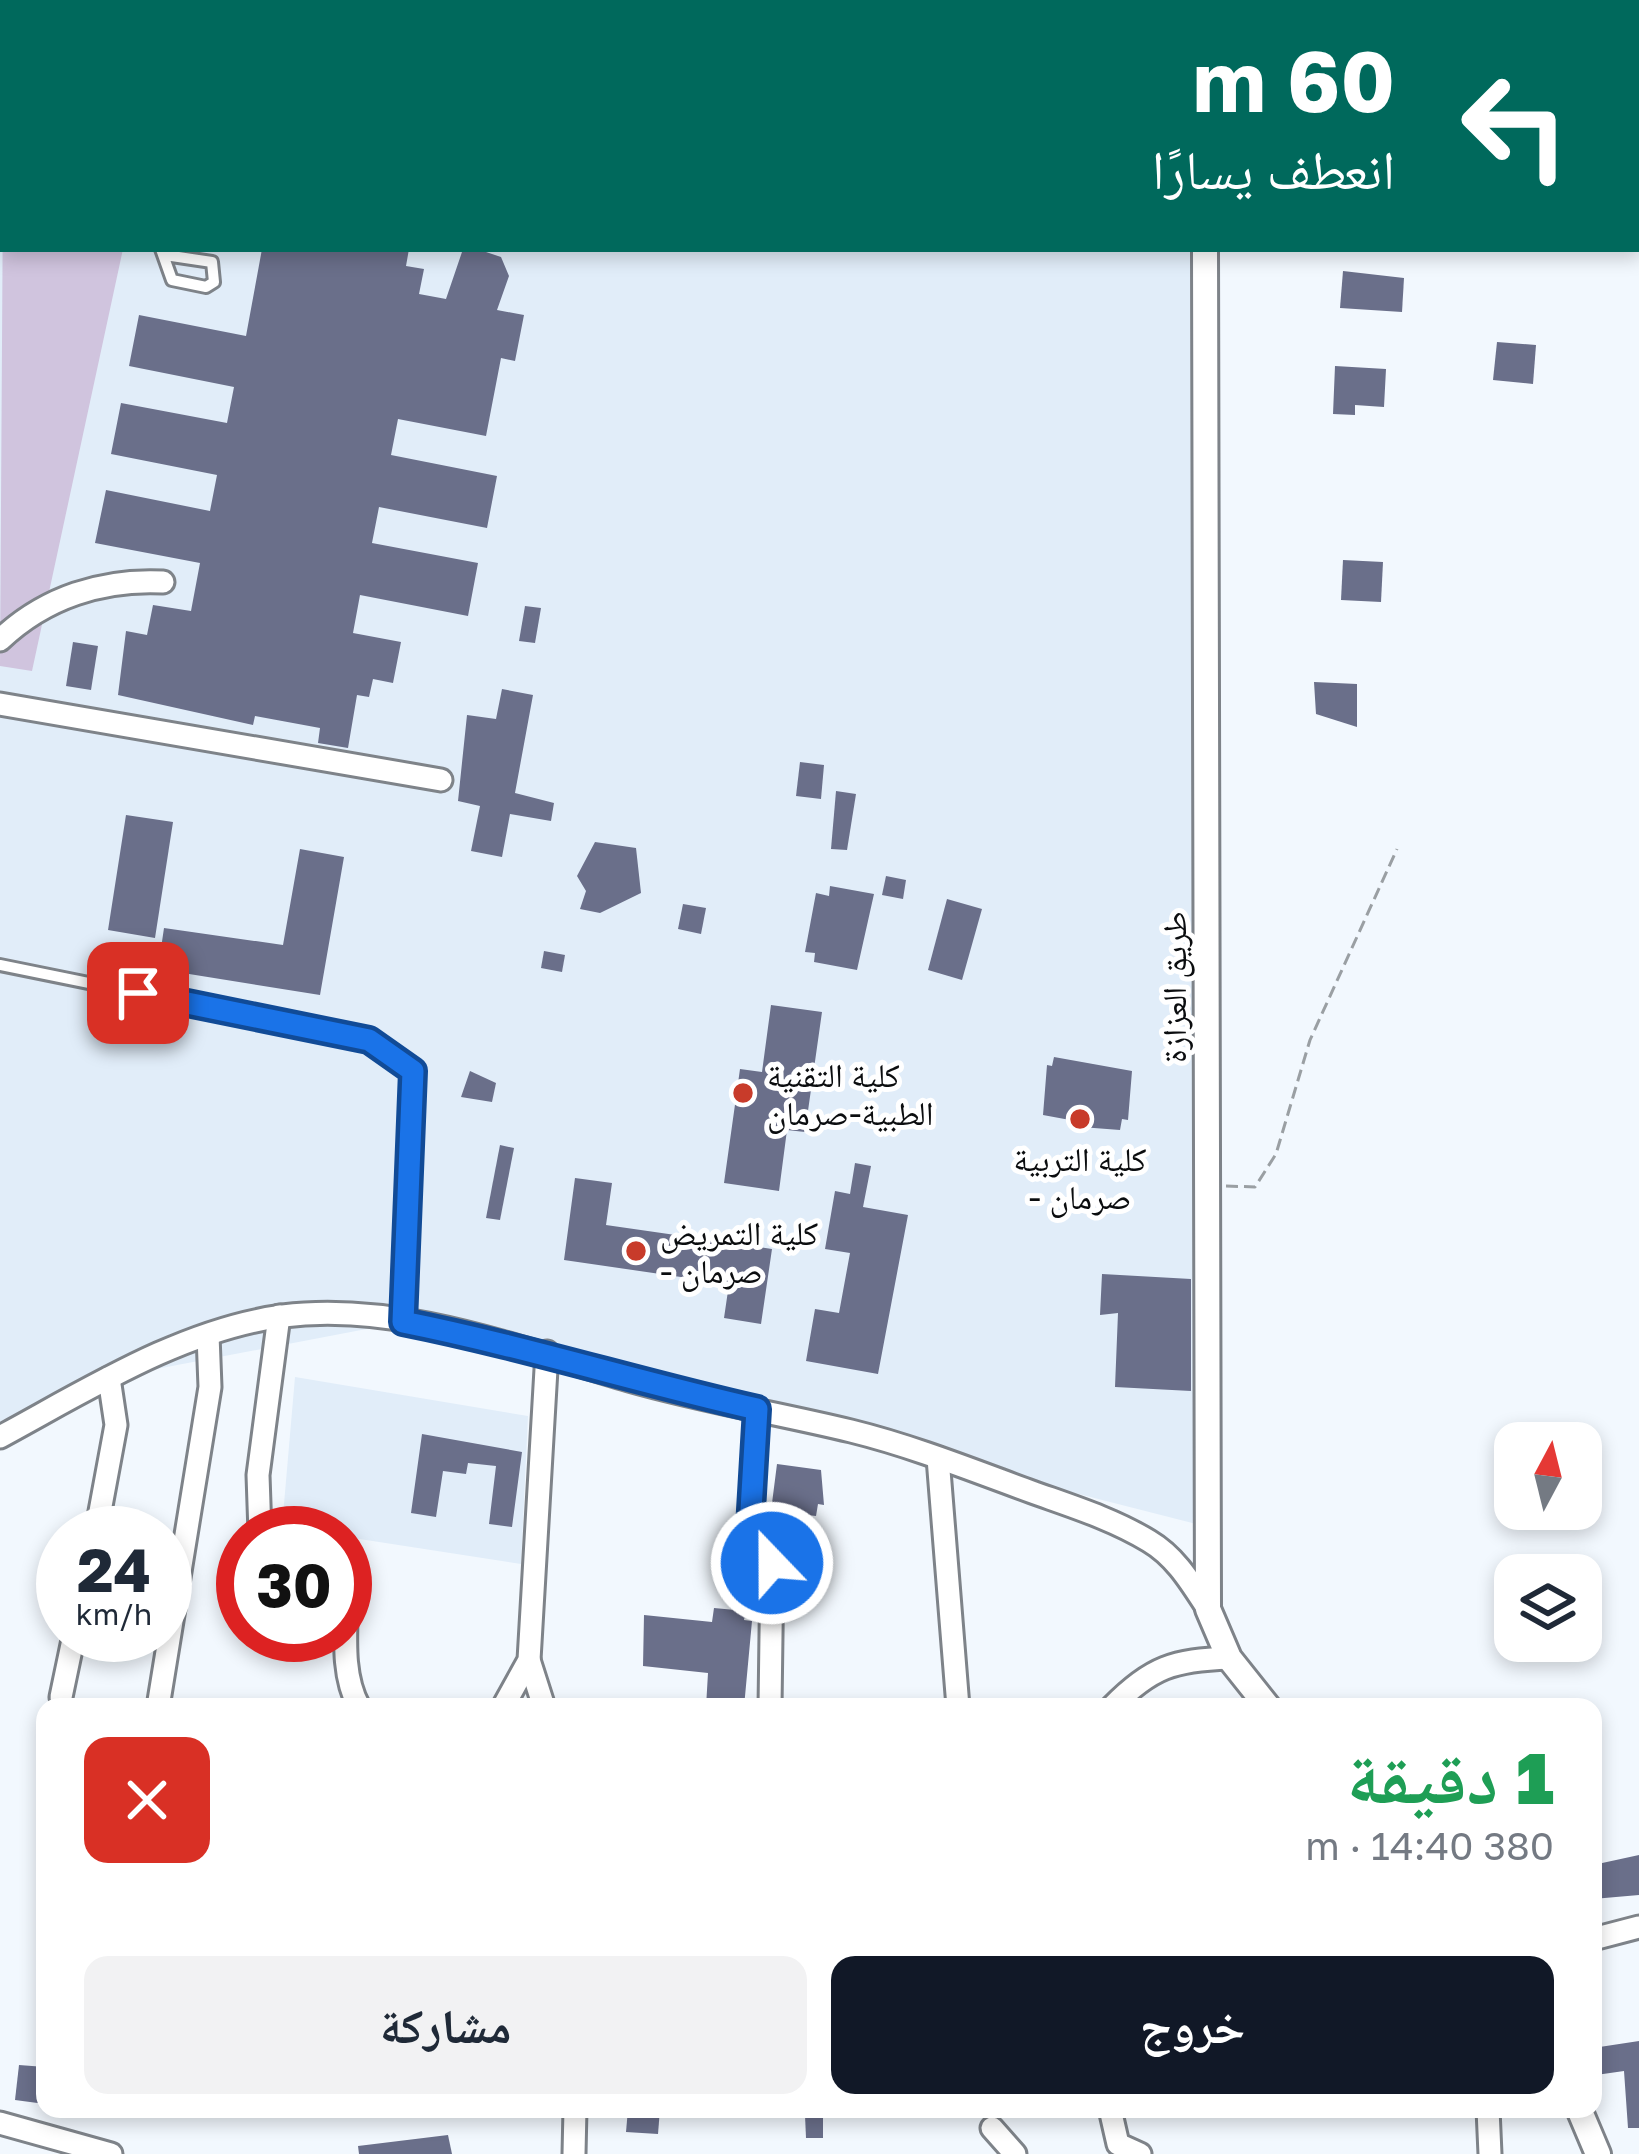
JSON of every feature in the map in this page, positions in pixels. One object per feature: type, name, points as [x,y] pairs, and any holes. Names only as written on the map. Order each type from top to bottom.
[{"type":"street","name":"طريق العزازة","points":[[1205,252],[1208,1609],[1228,1658],[1261,1698]]},
{"type":"street","points":[[0,640],[79,590],[116,579],[163,582]]},
{"type":"street","points":[[0,704],[441,780]]},
{"type":"street","points":[[259,1506],[258,1475],[279,1316]]},
{"type":"street","points":[[0,1437],[109,1378],[208,1335],[279,1316],[403,1322],[547,1352],[630,1380],[938,1458],[1142,1537],[1172,1558],[1208,1609]]},
{"type":"street","points":[[187,1506],[211,1388],[208,1335]]},
{"type":"street","points":[[541,1698],[529,1660],[547,1352]]},
{"type":"street","points":[[101,1506],[116,1425],[109,1378]]},
{"type":"street","points":[[757,1409],[750,1527],[765,1544],[772,1563],[770,1698]]},
{"type":"street","points":[[938,1458],[957,1698]]},
{"type":"street","points":[[1120,1698],[1178,1660],[1228,1658]]},
{"type":"street","points":[[508,1698],[529,1660]]},
{"type":"street","points":[[61,1697],[68,1662]]},
{"type":"street","points":[[159,1698],[163,1662]]},
{"type":"street","points":[[347,1662],[354,1698]]},
{"type":"street","points":[[1602,1937],[1639,1927]]},
{"type":"street","points":[[574,2154],[575,2118]]},
{"type":"street","points":[[1112,2118],[1118,2144],[1135,2154]]},
{"type":"street","points":[[1488,2118],[1490,2154]]},
{"type":"street","points":[[1583,2118],[1598,2154]]},
{"type":"street","points":[[0,2123],[111,2154]]},
{"type":"street","points":[[992,2128],[1015,2154]]},
{"type":"lane","points":[[163,252],[212,262],[214,283],[206,287],[172,280],[163,252]]},
{"type":"lane","points":[[0,965],[353,1037],[390,1050],[413,1071],[403,1322]]},
{"type":"path","points":[[1207,1184],[1255,1187],[1276,1154],[1310,1040],[1397,849]]},
{"type":"shaded area","points":[[0,252],[1205,252],[1208,1527],[403,1322],[109,1378],[0,1435]]},
{"type":"shaded area","points":[[3,252],[122,252],[32,671],[0,666]]},
{"type":"shaded area","points":[[295,1377],[528,1416],[521,1564],[372,1541],[372,1506],[284,1506]]},
{"type":"building","points":[[261,252],[408,252],[406,266],[424,269],[419,294],[446,299],[462,252],[486,252],[501,257],[509,276],[497,310],[524,315],[515,361],[501,358],[486,436],[398,419],[391,455],[497,476],[487,528],[379,507],[372,543],[478,563],[468,616],[360,595],[353,633],[401,642],[393,683],[373,679],[369,697],[357,695],[348,748],[318,743],[320,728],[255,716],[253,725],[118,695],[126,631],[147,635],[153,605],[191,611],[200,563],[95,543],[106,490],[210,511],[217,475],[111,454],[121,403],[227,423],[234,387],[129,366],[139,315],[246,336]]},
{"type":"building","points":[[1343,271],[1404,278],[1402,312],[1340,308]]},
{"type":"building","points":[[1497,342],[1536,345],[1533,384],[1493,380]]},
{"type":"building","points":[[1335,366],[1386,369],[1384,407],[1355,405],[1355,415],[1333,414]]},
{"type":"building","points":[[1343,560],[1383,562],[1381,602],[1341,600]]},
{"type":"building","points":[[525,606],[541,608],[535,643],[519,641]]},
{"type":"building","points":[[73,642],[98,646],[91,690],[66,686]]},
{"type":"building","points":[[1314,682],[1357,684],[1357,727],[1316,714]]},
{"type":"building","points":[[502,689],[533,695],[515,793],[554,803],[551,821],[510,814],[502,857],[471,851],[480,806],[458,801],[467,715],[496,719]]},
{"type":"building","points":[[800,762],[824,765],[821,799],[796,796]]},
{"type":"building","points":[[836,791],[856,794],[847,850],[831,849]]},
{"type":"building","points":[[126,815],[173,822],[155,938],[108,930]]},
{"type":"building","points":[[595,842],[636,848],[641,893],[600,913],[580,909],[586,891],[577,876]]},
{"type":"building","points":[[300,849],[344,857],[320,995],[158,969],[164,928],[283,945]]},
{"type":"building","points":[[886,876],[906,880],[903,899],[882,895]]},
{"type":"building","points":[[830,886],[874,894],[857,970],[814,962],[815,953],[805,952],[816,893],[829,896]]},
{"type":"building","points":[[947,899],[982,909],[962,980],[928,970]]},
{"type":"building","points":[[683,904],[706,908],[701,934],[678,929]]},
{"type":"building","points":[[544,951],[565,955],[562,972],[541,968]]},
{"type":"building","points":[[771,1005],[822,1012],[805,1132],[787,1130],[779,1191],[724,1183],[740,1069],[762,1072]]},
{"type":"building","points":[[1054,1057],[1132,1071],[1128,1120],[1122,1119],[1120,1130],[1068,1126],[1070,1120],[1043,1115],[1047,1065],[1052,1066]]},
{"type":"building","points":[[470,1071],[496,1083],[492,1102],[461,1097]]},
{"type":"building","points":[[500,1145],[514,1148],[500,1220],[486,1218]]},
{"type":"building","points":[[855,1163],[871,1166],[863,1207],[908,1215],[878,1374],[806,1361],[815,1309],[839,1313],[850,1253],[825,1249],[835,1191],[850,1194]]},
{"type":"building","points":[[575,1178],[612,1183],[606,1225],[772,1249],[761,1324],[724,1318],[729,1284],[564,1260]]},
{"type":"building","points":[[1102,1274],[1191,1279],[1191,1391],[1115,1387],[1118,1313],[1100,1315]]},
{"type":"building","points":[[422,1434],[522,1452],[512,1527],[489,1524],[496,1466],[468,1463],[466,1474],[443,1471],[436,1517],[411,1513]]},
{"type":"building","points":[[777,1464],[821,1470],[824,1505],[818,1504],[816,1516],[771,1511]]},
{"type":"building","points":[[714,1608],[746,1611],[744,1620],[752,1621],[745,1698],[707,1698],[708,1673],[643,1666],[644,1615],[712,1622]]},
{"type":"building","points":[[1639,1855],[1639,1895],[1602,1898],[1602,1863]]},
{"type":"building","points":[[1639,2041],[1639,2128],[1628,2128],[1624,2071],[1602,2074],[1602,2047]]},
{"type":"building","points":[[19,2065],[36,2066],[36,2103],[15,2100]]},
{"type":"building","points":[[627,2118],[659,2118],[658,2134],[626,2132]]},
{"type":"building","points":[[805,2118],[823,2118],[823,2138],[806,2138]]},
{"type":"building","points":[[448,2135],[452,2154],[359,2154],[358,2146]]},
{"type":"place","name":"كلية التقنية الطبية-صرمان","points":[[743,1093]]},
{"type":"place","name":"كلية التربية - صرمان","points":[[1080,1119]]},
{"type":"place","name":"كلية التمريض - صرمان","points":[[636,1251]]},
{"type":"route","points":[[138,993],[369,1040],[390,1050],[413,1071],[403,1322],[547,1352],[630,1380],[757,1409],[750,1527],[765,1544],[772,1563]]}]
